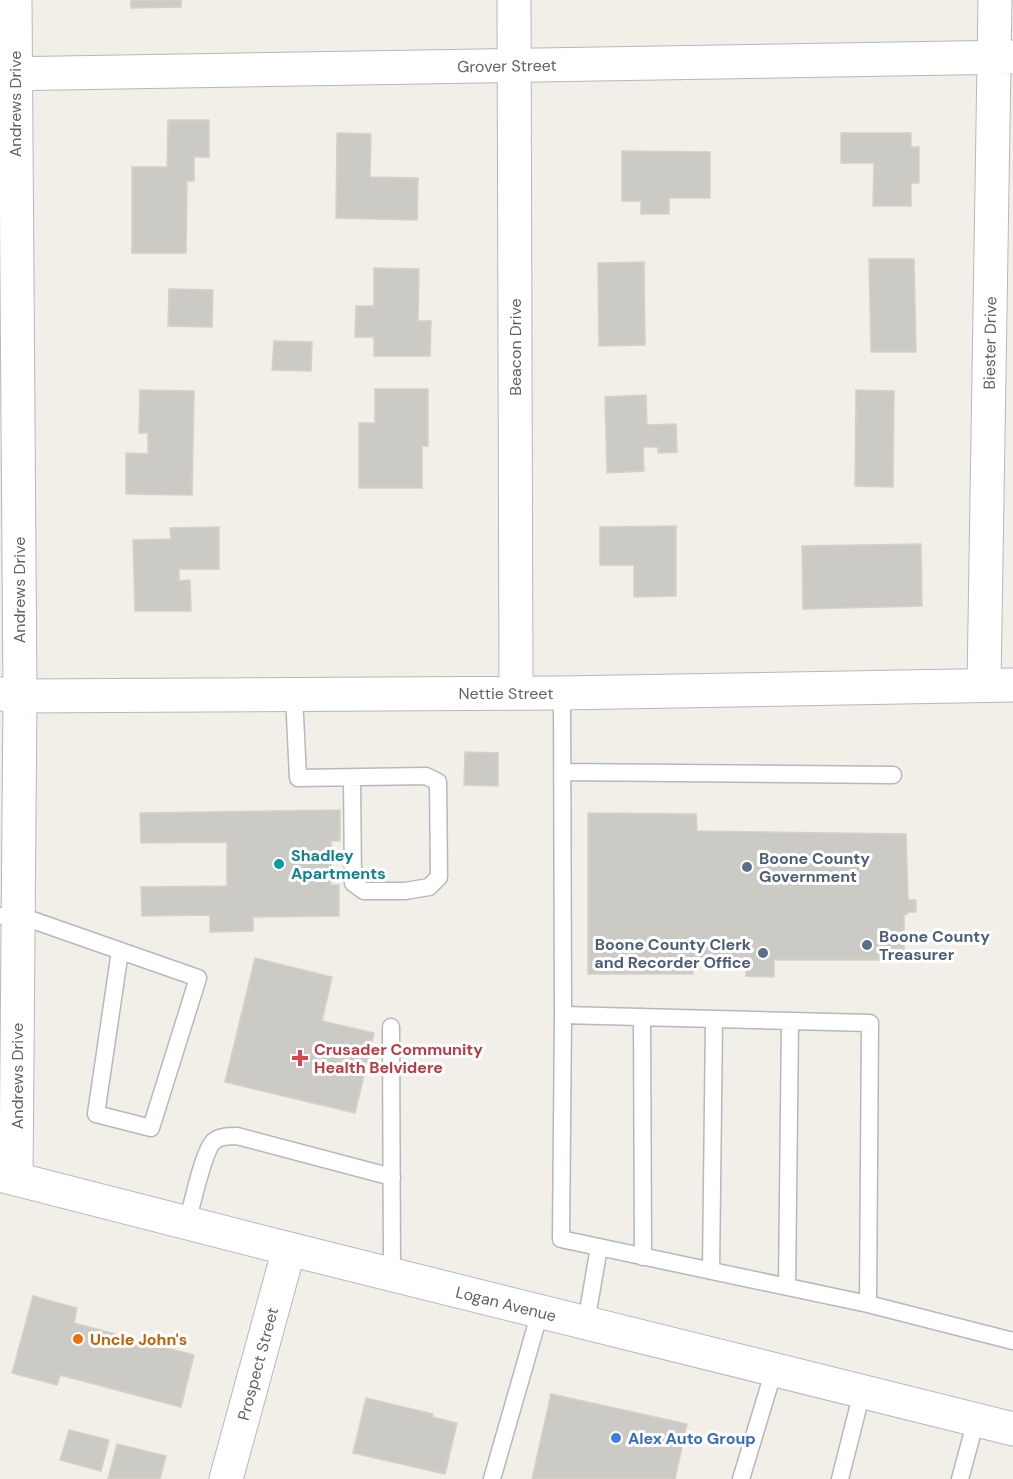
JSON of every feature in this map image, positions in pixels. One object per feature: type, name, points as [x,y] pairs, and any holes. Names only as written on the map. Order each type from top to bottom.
[{"type":"street","name":"Andrews Drive","points":[[8,1177],[10,695],[8,74],[15,0]]},
{"type":"street","name":"Beacon Drive","points":[[514,0],[516,693]]},
{"type":"street","name":"Biester Drive","points":[[995,0],[1004,57],[999,685]]},
{"type":"street","name":"Grover Street","points":[[8,74],[1004,57]]},
{"type":"street","name":"Nettie Street","points":[[10,695],[562,693],[999,685]]},
{"type":"street","name":"Logan Avenue","points":[[8,1177],[289,1250],[1013,1430]]},
{"type":"street","name":"Prospect Street","points":[[226,1479],[289,1250]]},
{"type":"lane","points":[[562,693],[561,1239],[868,1304],[1013,1341]]},
{"type":"lane","points":[[294,694],[298,778],[426,776],[438,782],[439,877],[429,887],[405,891],[364,891],[352,883],[352,778]]},
{"type":"lane","points":[[562,772],[893,775]]},
{"type":"lane","points":[[9,916],[120,951],[198,978],[151,1128],[96,1114],[120,951]]},
{"type":"lane","points":[[563,1015],[870,1023],[868,1304]]},
{"type":"lane","points":[[642,1017],[643,1257]]},
{"type":"lane","points":[[711,1271],[714,1019]]},
{"type":"lane","points":[[787,1287],[790,1021]]},
{"type":"lane","points":[[391,1027],[392,1275]]},
{"type":"lane","points":[[187,1223],[207,1153],[216,1140],[225,1136],[237,1136],[392,1177]]},
{"type":"lane","points":[[586,1323],[599,1247]]},
{"type":"lane","points":[[492,1479],[540,1312]]},
{"type":"lane","points":[[741,1479],[774,1370]]},
{"type":"lane","points":[[841,1479],[862,1392]]},
{"type":"lane","points":[[960,1479],[976,1420]]},
{"type":"building","points":[[131,0],[181,0],[181,7],[131,8]]},
{"type":"building","points":[[168,120],[209,120],[209,157],[194,157],[194,181],[187,181],[186,253],[132,253],[132,167],[167,167]]},
{"type":"building","points":[[337,133],[371,134],[370,177],[418,178],[417,220],[336,218]]},
{"type":"building","points":[[841,133],[911,133],[911,147],[919,147],[919,183],[911,183],[911,206],[873,206],[874,163],[841,163]]},
{"type":"building","points":[[622,151],[710,152],[710,198],[669,198],[669,214],[641,214],[641,201],[622,201]]},
{"type":"building","points":[[869,259],[914,259],[916,352],[871,352]]},
{"type":"building","points":[[644,262],[645,345],[599,346],[598,263]]},
{"type":"building","points":[[374,268],[419,269],[418,321],[431,321],[430,356],[374,356],[374,337],[355,337],[356,306],[374,306]]},
{"type":"building","points":[[169,289],[213,290],[212,327],[168,326]]},
{"type":"building","points":[[274,341],[312,342],[311,371],[272,370]]},
{"type":"building","points":[[375,389],[428,389],[428,446],[422,446],[422,488],[359,488],[359,423],[375,423]]},
{"type":"building","points":[[140,390],[194,391],[192,495],[126,494],[126,453],[148,454],[148,433],[139,433]]},
{"type":"building","points":[[856,390],[894,391],[893,487],[855,486]]},
{"type":"building","points":[[646,395],[647,425],[676,424],[677,452],[658,453],[658,447],[643,447],[644,471],[607,473],[605,397]]},
{"type":"building","points":[[676,526],[676,596],[634,597],[634,565],[600,565],[600,527]]},
{"type":"building","points":[[219,527],[219,569],[179,569],[179,581],[190,580],[191,611],[135,611],[133,540],[171,539],[170,528]]},
{"type":"building","points":[[921,544],[922,606],[803,609],[802,546]]},
{"type":"building","points":[[465,752],[498,753],[498,786],[464,785]]},
{"type":"building","name":"Shadley Apartments","points":[[340,810],[340,841],[331,841],[331,885],[339,885],[339,916],[253,917],[253,931],[210,932],[210,915],[142,916],[141,887],[227,886],[227,842],[141,843],[140,813]]},
{"type":"building","name":"Boone County Government","points":[[588,813],[696,814],[697,831],[906,834],[908,900],[916,900],[916,912],[908,912],[904,915],[904,960],[774,960],[774,977],[746,976],[746,960],[697,960],[697,970],[693,970],[693,974],[588,974]]},
{"type":"building","name":"Crusader Community Health Belvidere","points":[[255,958],[332,977],[322,1021],[374,1033],[355,1113],[225,1082]]},
{"type":"building","name":"Uncle John's","points":[[33,1296],[77,1308],[74,1323],[194,1355],[181,1407],[60,1375],[57,1385],[12,1373]]},
{"type":"building","points":[[551,1394],[687,1424],[675,1479],[532,1479]]},
{"type":"building","points":[[366,1398],[433,1414],[432,1417],[457,1423],[445,1474],[353,1453]]},
{"type":"building","points":[[69,1430],[109,1440],[101,1471],[60,1460]]},
{"type":"building","points":[[117,1444],[166,1456],[160,1479],[108,1479]]},
{"type":"place","name":"Shadley Apartments","points":[[279,864]]},
{"type":"place","name":"Boone County Government","points":[[747,867]]},
{"type":"place","name":"Boone County Treasurer","points":[[867,945]]},
{"type":"place","name":"Boone County Clerk and Recorder Office","points":[[763,953]]},
{"type":"place","name":"Crusader Community Health Belvidere","points":[[300,1058]]},
{"type":"place","name":"Uncle John's","points":[[78,1339]]},
{"type":"place","name":"Alex Auto Group","points":[[616,1438]]}]
